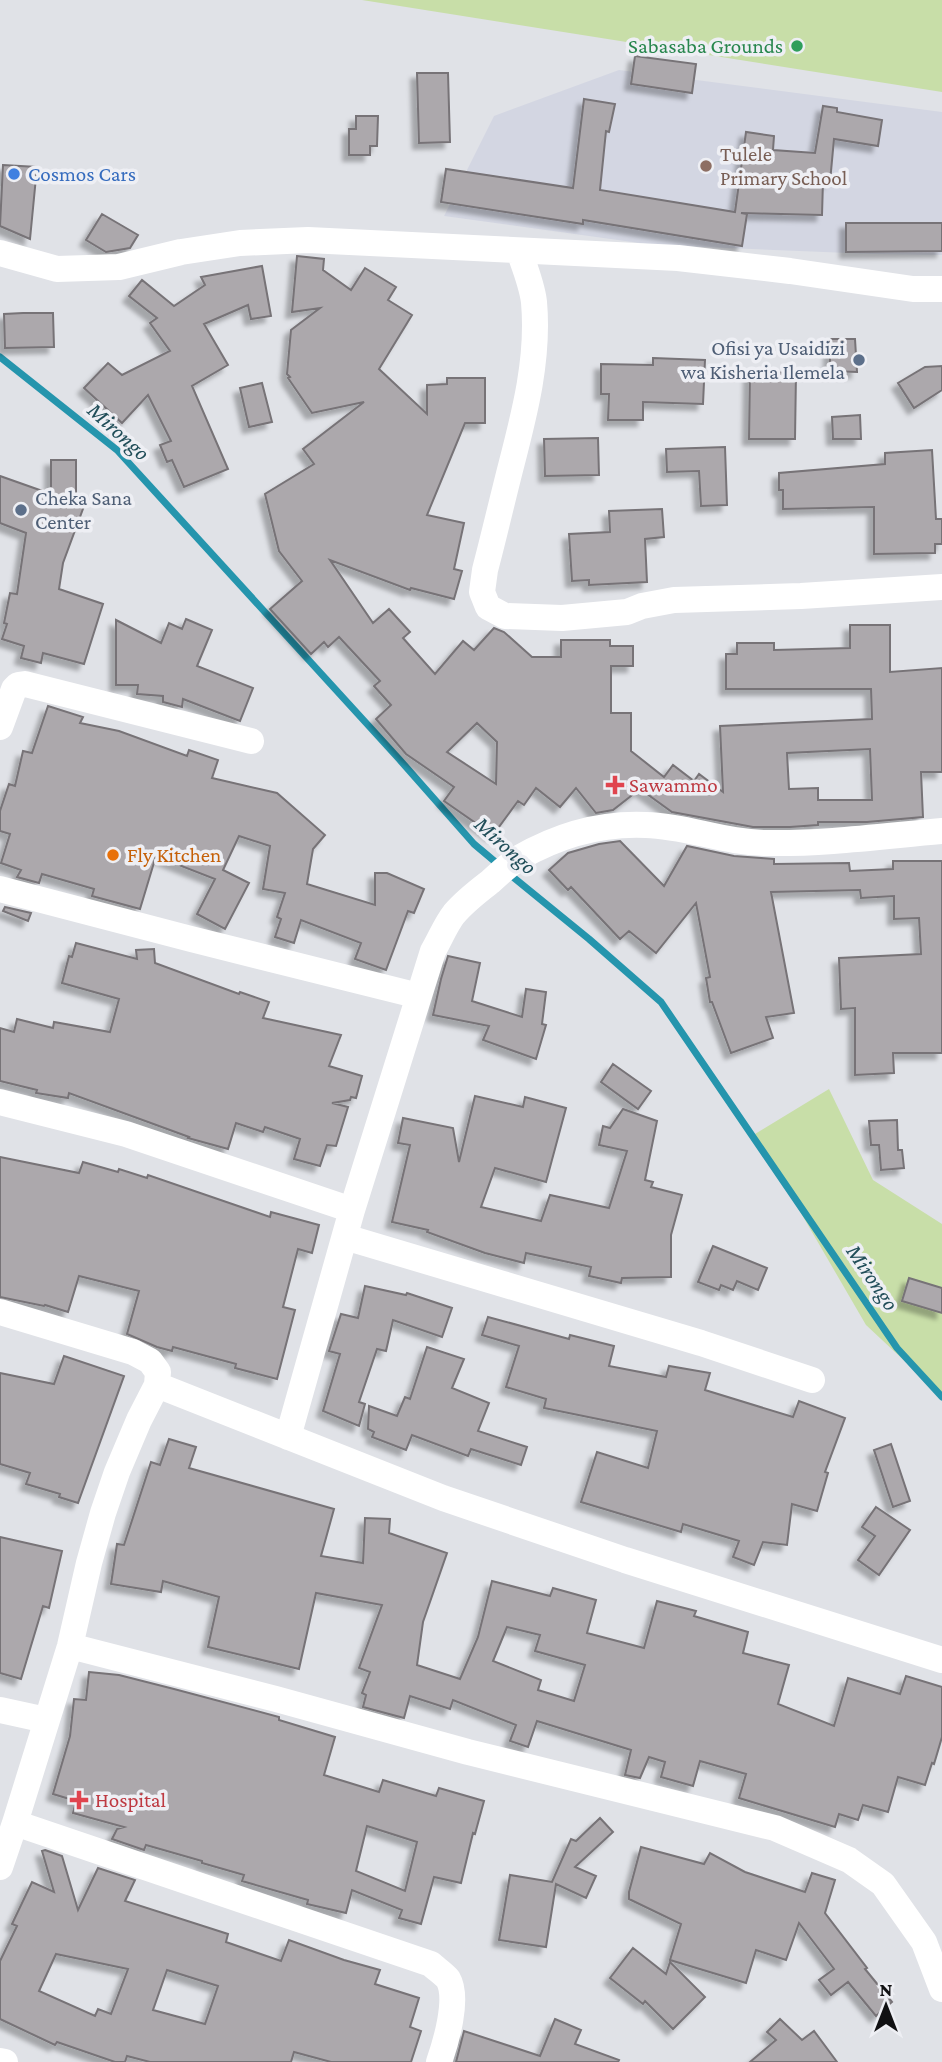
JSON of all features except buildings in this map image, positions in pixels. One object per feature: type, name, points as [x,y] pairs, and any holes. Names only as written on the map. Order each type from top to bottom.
[{"type":"street","points":[[0,253],[57,269],[119,267],[240,243],[308,240],[678,258],[913,289],[942,289]]},
{"type":"street","points":[[519,251],[529,276],[534,300],[532,372],[524,416],[485,570],[482,592],[488,607],[505,616],[562,618],[627,612],[642,606],[674,600],[801,596],[942,587]]},
{"type":"street","points":[[0,727],[14,689],[25,684],[251,741]]},
{"type":"street","points":[[288,1437],[352,1210],[433,951],[453,915],[471,897],[517,859],[578,833],[608,825],[647,825],[732,841],[767,843],[942,831]]},
{"type":"street","points":[[0,889],[191,940],[419,996]]},
{"type":"street","points":[[0,1101],[126,1134],[352,1210]]},
{"type":"street","points":[[345,1237],[701,1343],[811,1380]]},
{"type":"street","points":[[0,1312],[133,1352],[150,1361],[158,1372],[157,1385],[139,1420],[114,1483],[89,1563],[70,1646],[0,1867]]},
{"type":"street","points":[[157,1385],[443,1498],[625,1560],[942,1660]]},
{"type":"street","points":[[70,1646],[468,1752],[775,1828],[849,1860],[883,1884],[924,1942],[942,1989]]},
{"type":"street","points":[[0,1710],[46,1720]]},
{"type":"street","points":[[15,1823],[431,1964],[447,1979],[453,2001],[446,2043],[439,2062]]},
{"type":"shaded area","name":"Tulele Primary School","points":[[619,70],[942,112],[942,255],[654,245],[444,216],[494,116]]},
{"type":"green space","name":"Sabasaba Grounds","points":[[362,0],[942,0],[942,92]]},
{"type":"green space","points":[[829,1089],[873,1180],[942,1224],[942,1396],[866,1325],[755,1134]]},
{"type":"waterway","name":"Mirongo","points":[[0,357],[117,450],[474,844],[499,865]]},
{"type":"waterway","name":"Mirongo","points":[[508,873],[661,1002],[897,1348],[942,1397]]},
{"type":"place","name":"Sabasaba Grounds","points":[[797,46]]},
{"type":"place","name":"Tulele Primary School","points":[[706,166]]},
{"type":"place","name":"Cosmos Cars","points":[[14,174]]},
{"type":"place","name":"Ofisi ya Usaidizi wa Kisheria Ilemela","points":[[859,360]]},
{"type":"place","name":"Cheka Sana Center","points":[[21,510]]},
{"type":"place","name":"Sawammo","points":[[615,785]]},
{"type":"place","name":"Fly Kitchen","points":[[113,855]]},
{"type":"place","name":"Hospital","points":[[79,1800]]}]
